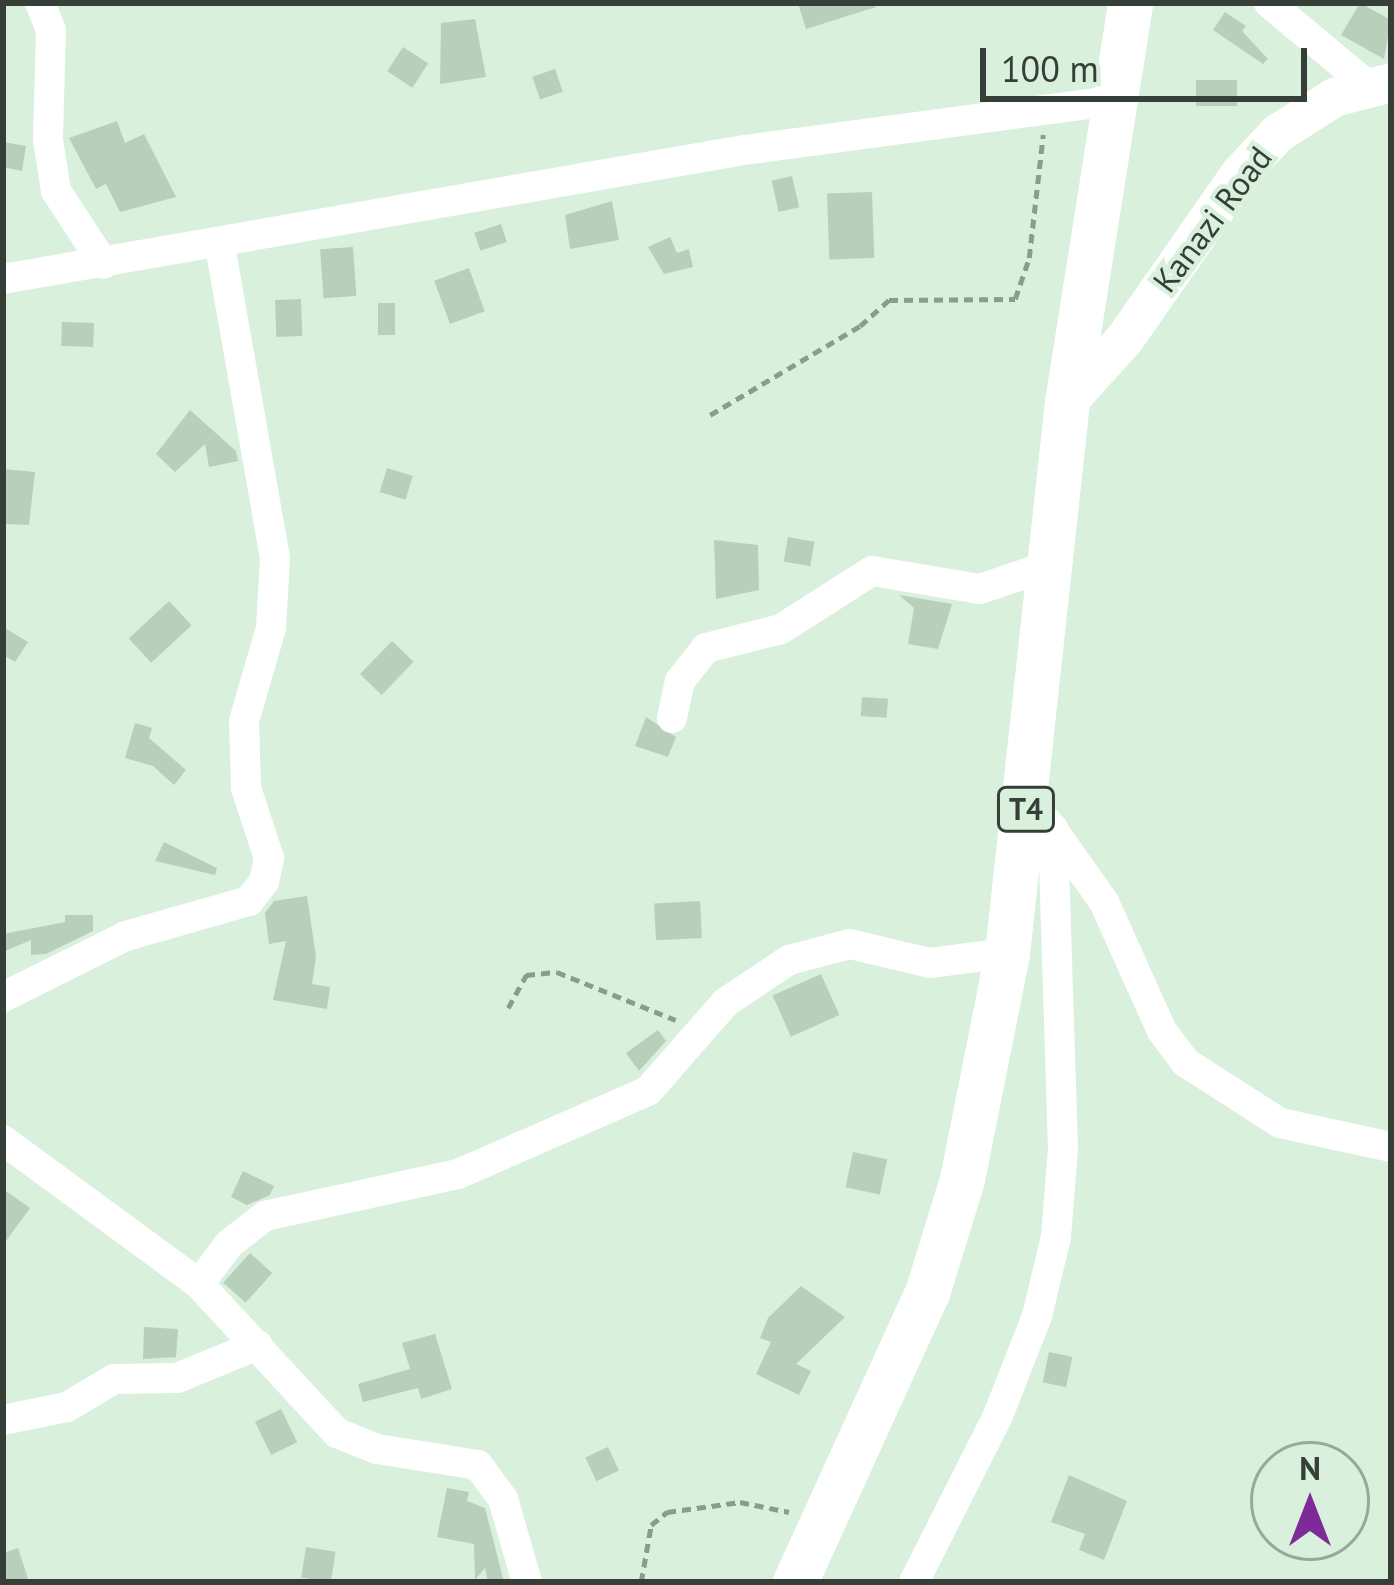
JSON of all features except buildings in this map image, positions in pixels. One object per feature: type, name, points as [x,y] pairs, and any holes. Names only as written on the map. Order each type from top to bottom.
[{"type":"highway","name":"T4","points":[[795,1582],[927,1293],[962,1179],[1040,814],[1051,565],[1067,403],[1130,3]]},
{"type":"main road","name":"Kanazi Road","points":[[1067,403],[1124,339],[1240,172],[1277,133],[1379,83]]},
{"type":"street","points":[[40,3],[51,30],[48,140],[56,191],[104,264]]},
{"type":"street","points":[[1269,3],[1379,83]]},
{"type":"street","points":[[3,279],[220,245],[744,150],[1045,115],[1112,101]]},
{"type":"street","points":[[3,997],[126,936],[249,901],[264,882],[269,858],[246,788],[244,721],[271,628],[275,558],[220,245]]},
{"type":"street","points":[[672,718],[680,681],[706,648],[781,629],[872,571],[980,589],[1051,565]]},
{"type":"street","points":[[1040,814],[1104,902],[1162,1030],[1185,1062],[1280,1123],[1391,1147]]},
{"type":"street","points":[[914,1582],[997,1418],[1037,1316],[1055,1237],[1063,1149],[1040,814]]},
{"type":"street","points":[[199,1284],[229,1244],[265,1216],[458,1174],[648,1091],[699,1030],[758,978],[820,948],[875,944],[953,964],[1007,952]]},
{"type":"street","points":[[3,1140],[199,1284],[337,1433],[377,1449],[456,1455],[478,1465],[503,1499],[527,1582]]},
{"type":"street","points":[[3,1420],[68,1407],[115,1379],[177,1378],[258,1345]]},
{"type":"path","points":[[710,415],[860,326],[890,300],[1016,299],[1029,259],[1045,115]]},
{"type":"path","points":[[508,1008],[526,975],[557,971],[699,1030]]},
{"type":"path","points":[[641,1582],[651,1525],[683,1508],[768,1506],[820,1530]]}]
